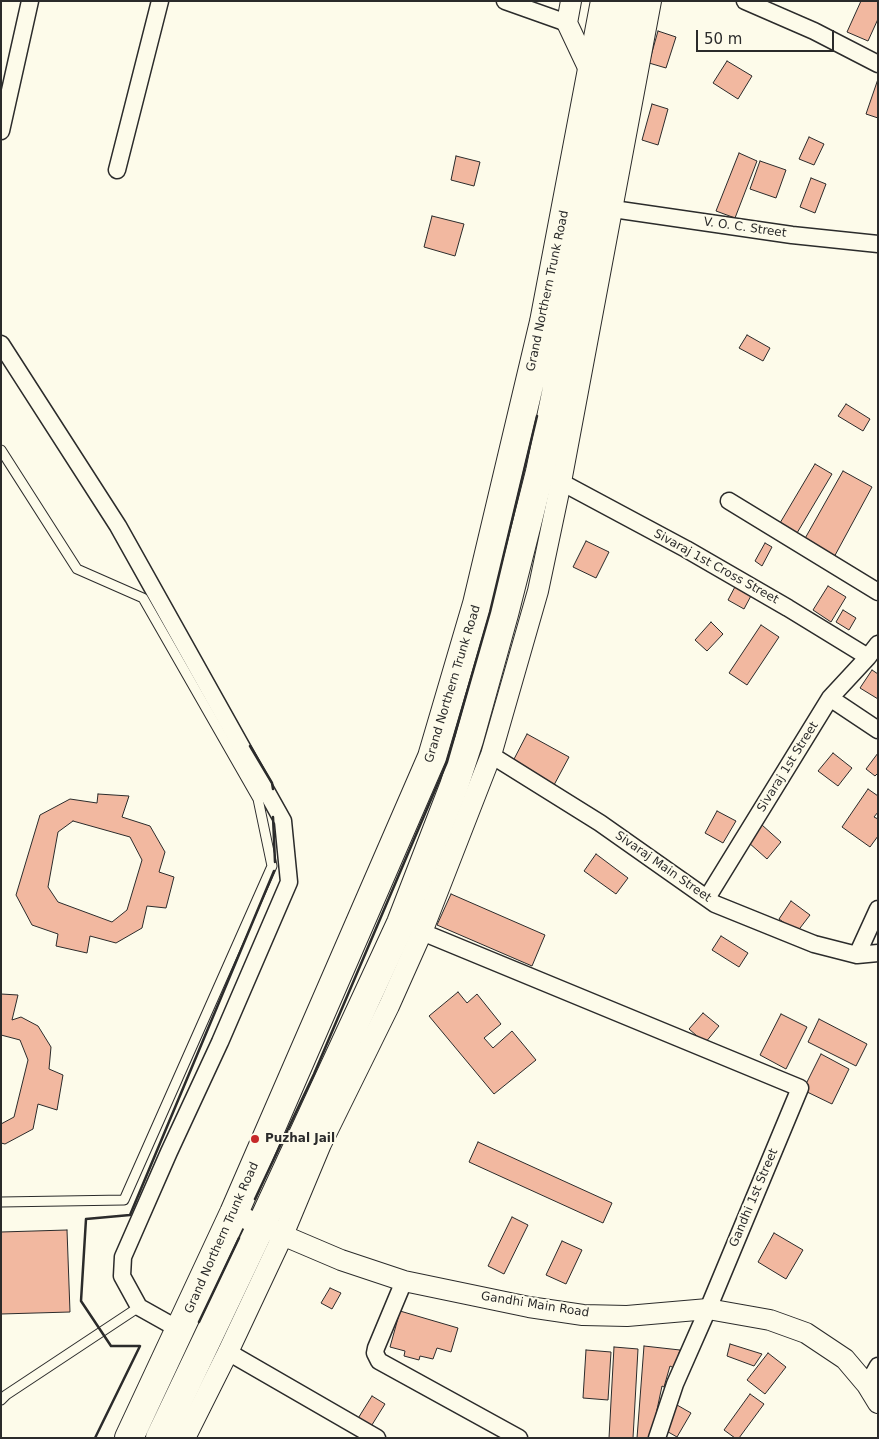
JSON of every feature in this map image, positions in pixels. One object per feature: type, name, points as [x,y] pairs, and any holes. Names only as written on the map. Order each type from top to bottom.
[{"type":"highway","name":"Grand Northern Trunk Road","points":[[129,1438],[234,1213],[432,757],[478,604],[544,322],[605,1]]},
{"type":"highway","points":[[160,1438],[272,1231],[401,924],[454,786],[469,740],[504,614],[540,472],[594,206],[628,1]]},
{"type":"street","points":[[1,131],[30,1]]},
{"type":"street","points":[[117,170],[160,1]]},
{"type":"street","points":[[506,1],[567,23]]},
{"type":"street","points":[[571,1],[567,23],[592,76]]},
{"type":"street","points":[[185,1438],[228,1352],[272,1231],[321,1144],[389,1006],[422,932],[491,754],[538,591],[562,482],[651,1]]},
{"type":"street","points":[[745,1],[814,31],[878,64]]},
{"type":"street","name":"V. O. C. Street","points":[[613,209],[792,235],[878,244]]},
{"type":"street","points":[[1,344],[118,526],[282,821],[289,882],[220,1042],[123,1257],[122,1276],[139,1307],[180,1330]]},
{"type":"street","name":"Sivaraj 1st Cross Street","points":[[562,482],[686,549],[788,608],[873,650]]},
{"type":"street","points":[[729,501],[878,592]]},
{"type":"street","name":"Sivaraj 1st Street","points":[[707,898],[830,698],[873,650]]},
{"type":"street","points":[[830,698],[878,730]]},
{"type":"street","name":"Sivaraj Main Street","points":[[491,754],[600,823],[716,904],[814,944],[857,955],[878,953]]},
{"type":"street","points":[[857,955],[878,909]]},
{"type":"street","name":"Gandhi 1st Street","points":[[422,932],[800,1088],[675,1384],[657,1438]]},
{"type":"street","name":"Gandhi Main Road","points":[[234,1213],[341,1260],[404,1281],[529,1306],[582,1315],[627,1316],[708,1309],[770,1320],[806,1333],[845,1360],[868,1385],[878,1403]]},
{"type":"street","points":[[404,1281],[376,1348],[375,1353],[379,1361],[519,1438]]},
{"type":"street","points":[[228,1352],[377,1438]]},
{"type":"street","points":[[868,1385],[878,1366]]},
{"type":"lane","points":[[1,450],[77,569],[143,598],[258,800],[272,866],[124,1200],[1,1202]]},
{"type":"lane","points":[[1,1400],[139,1307]]},
{"type":"building","points":[[861,1],[878,1],[878,19],[868,41],[847,32]]},
{"type":"building","points":[[658,31],[676,37],[666,68],[649,63]]},
{"type":"building","points":[[727,61],[752,76],[738,99],[713,83]]},
{"type":"building","points":[[878,79],[878,118],[866,114]]},
{"type":"building","points":[[652,104],[668,109],[658,145],[642,140]]},
{"type":"building","points":[[809,137],[824,144],[814,165],[799,159]]},
{"type":"building","points":[[739,153],[757,161],[735,218],[716,211]]},
{"type":"building","points":[[456,156],[480,162],[474,186],[451,180]]},
{"type":"building","points":[[760,161],[786,170],[776,198],[750,189]]},
{"type":"building","points":[[811,178],[826,184],[815,213],[800,207]]},
{"type":"building","points":[[432,216],[464,224],[455,256],[424,247]]},
{"type":"building","points":[[747,335],[770,348],[763,361],[739,348]]},
{"type":"building","points":[[846,404],[870,419],[863,431],[838,416]]},
{"type":"building","points":[[815,464],[832,474],[797,533],[780,523]]},
{"type":"building","points":[[843,471],[872,487],[833,559],[803,542]]},
{"type":"building","points":[[586,541],[609,552],[596,578],[573,567]]},
{"type":"building","points":[[765,543],[772,547],[762,566],[755,561]]},
{"type":"building","points":[[737,583],[753,592],[744,609],[728,600]]},
{"type":"building","points":[[828,586],[846,597],[831,622],[813,610]]},
{"type":"building","points":[[843,610],[856,618],[849,630],[836,622]]},
{"type":"building","points":[[711,622],[723,634],[707,651],[695,640]]},
{"type":"building","points":[[761,625],[779,637],[747,685],[729,673]]},
{"type":"building","points":[[872,670],[878,674],[878,699],[860,688]]},
{"type":"building","points":[[527,734],[569,757],[554,785],[512,763]]},
{"type":"building","points":[[833,753],[852,768],[838,786],[818,771]]},
{"type":"building","points":[[878,753],[878,773],[875,776],[866,769]]},
{"type":"building","points":[[868,789],[878,796],[878,812],[874,817],[878,819],[878,836],[870,847],[842,827]]},
{"type":"building","points":[[98,794],[129,796],[122,817],[150,826],[165,852],[159,872],[174,877],[166,908],[147,906],[142,928],[116,943],[90,936],[87,953],[56,946],[58,934],[32,925],[16,895],[40,815],[70,799],[97,803]],"holes":[[[73,821],[130,837],[142,860],[127,910],[112,922],[58,902],[48,887],[58,832]]]},
{"type":"building","points":[[717,811],[736,821],[723,843],[705,833]]},
{"type":"building","points":[[762,825],[781,842],[767,859],[748,842]]},
{"type":"building","points":[[596,854],[628,878],[616,894],[584,871]]},
{"type":"building","points":[[451,894],[545,935],[532,966],[437,925]]},
{"type":"building","points":[[791,901],[810,915],[797,932],[779,919]]},
{"type":"building","points":[[721,936],[748,953],[739,967],[712,950]]},
{"type":"building","points":[[458,992],[467,1003],[477,994],[501,1024],[484,1038],[493,1048],[512,1031],[536,1060],[494,1094],[429,1016]]},
{"type":"building","points":[[1,994],[18,995],[12,1020],[21,1017],[38,1026],[51,1047],[49,1069],[63,1075],[57,1110],[38,1104],[33,1129],[5,1144],[1,1143],[1,1124],[14,1117],[28,1060],[20,1040],[1,1035]]},
{"type":"building","points":[[703,1013],[719,1026],[705,1043],[689,1029]]},
{"type":"building","points":[[781,1014],[807,1027],[786,1069],[760,1055]]},
{"type":"building","points":[[819,1019],[867,1044],[856,1066],[808,1042]]},
{"type":"building","points":[[821,1054],[849,1069],[832,1104],[803,1090]]},
{"type":"building","points":[[478,1142],[612,1203],[603,1223],[469,1162]]},
{"type":"building","points":[[512,1217],[528,1225],[504,1274],[488,1266]]},
{"type":"building","points":[[67,1230],[70,1312],[1,1314],[1,1232]]},
{"type":"building","points":[[774,1233],[803,1250],[786,1279],[758,1262]]},
{"type":"building","points":[[562,1241],[582,1250],[566,1284],[546,1275]]},
{"type":"building","points":[[330,1288],[341,1293],[332,1309],[321,1303]]},
{"type":"building","points":[[400,1311],[458,1328],[451,1352],[437,1348],[433,1359],[420,1356],[419,1360],[404,1356],[405,1351],[390,1347]]},
{"type":"building","points":[[730,1344],[762,1354],[754,1366],[727,1356]]},
{"type":"building","points":[[644,1346],[680,1350],[674,1368],[670,1366],[664,1387],[662,1386],[651,1438],[637,1438]]},
{"type":"building","points":[[614,1347],[638,1349],[633,1438],[609,1438]]},
{"type":"building","points":[[586,1350],[611,1352],[608,1400],[583,1398]]},
{"type":"building","points":[[768,1353],[786,1367],[765,1394],[747,1380]]},
{"type":"building","points":[[750,1394],[764,1404],[739,1438],[735,1438],[724,1430]]},
{"type":"building","points":[[372,1396],[385,1404],[370,1428],[357,1420]]},
{"type":"building","points":[[677,1405],[691,1413],[677,1437],[663,1429]]},
{"type":"wall","points":[[255,1199],[314,1074],[447,762],[490,612],[537,416]]},
{"type":"wall","points":[[250,746],[272,783],[273,789]]},
{"type":"wall","points":[[273,817],[275,862]]},
{"type":"wall","points":[[95,1438],[140,1346],[111,1346],[81,1301],[86,1219],[130,1215],[274,871]]},
{"type":"wall","points":[[199,1322],[239,1238]]},
{"type":"place","name":"Puzhal Jail","points":[[255,1139]]}]
